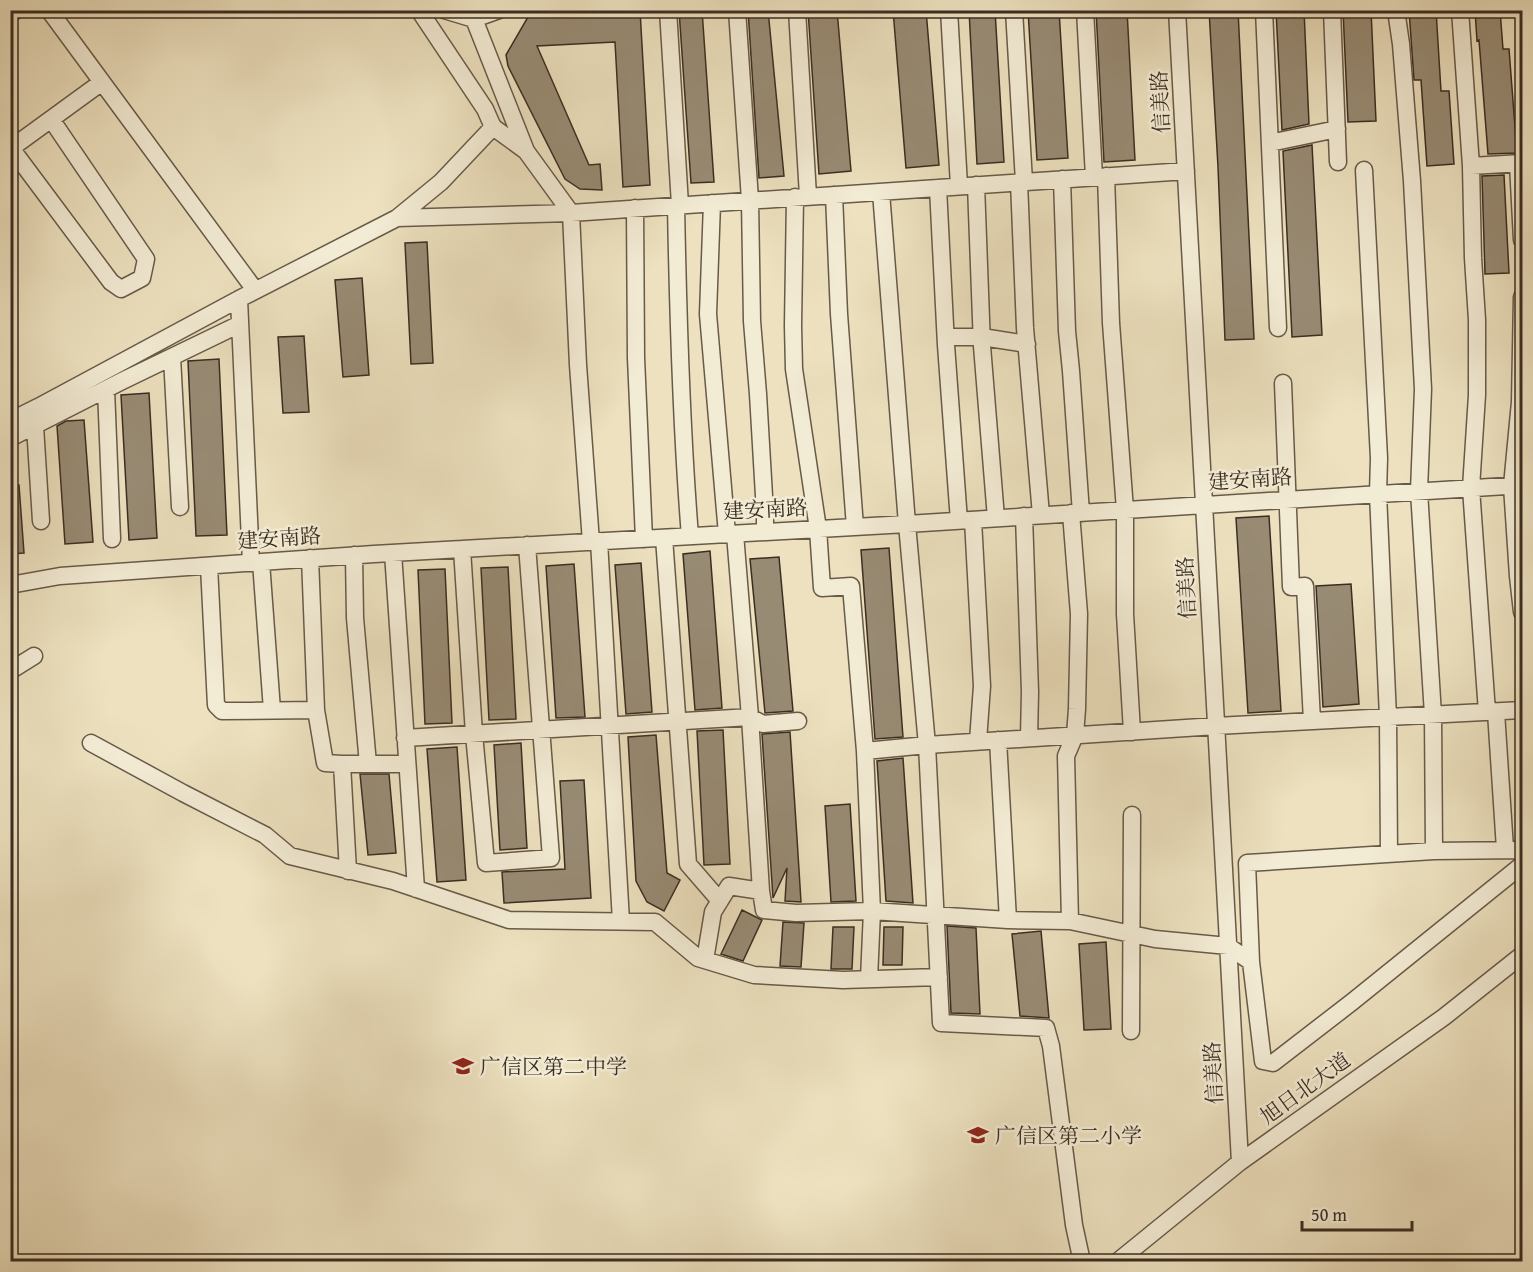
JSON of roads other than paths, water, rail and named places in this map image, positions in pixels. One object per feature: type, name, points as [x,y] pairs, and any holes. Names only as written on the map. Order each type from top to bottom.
[{"type":"street","points":[[10,15],[16,10]]},
{"type":"street","points":[[49,10],[255,290]]},
{"type":"street","points":[[419,10],[485,109],[493,127],[526,151]]},
{"type":"street","points":[[444,10],[474,20],[500,10]]},
{"type":"street","points":[[668,10],[678,205],[678,323],[690,536]]},
{"type":"street","points":[[737,10],[750,200],[752,321],[765,532]]},
{"type":"street","points":[[796,10],[801,197],[793,326],[794,369],[818,529],[822,588],[851,586],[865,751],[872,911],[869,979]]},
{"type":"street","points":[[949,10],[982,337],[996,518]]},
{"type":"street","points":[[1014,10],[1022,182],[1032,516],[1029,738]]},
{"type":"street","points":[[1086,10],[1125,510],[1125,614],[1132,732]]},
{"type":"street","name":"信美路","points":[[1177,10],[1240,1162]]},
{"type":"street","points":[[1264,10],[1278,328]]},
{"type":"street","points":[[1332,10],[1338,162]]},
{"type":"street","points":[[1396,10],[1401,44],[1412,181],[1423,389],[1419,491],[1433,715],[1434,851]]},
{"type":"street","points":[[1460,10],[1472,166],[1473,258],[1477,320],[1477,395],[1471,488],[1505,849]]},
{"type":"street","points":[[474,20],[526,151],[571,213],[578,365],[610,726],[621,921]]},
{"type":"street","points":[[51,119],[146,259],[142,278],[121,289],[111,282],[11,149],[51,119],[102,82]]},
{"type":"street","points":[[10,421],[239,298],[397,218],[441,182],[493,127]]},
{"type":"street","points":[[1270,143],[1337,129]]},
{"type":"street","points":[[1472,166],[1520,163],[1522,240]]},
{"type":"street","points":[[1364,170],[1379,458],[1378,494],[1388,717],[1389,854]]},
{"type":"street","points":[[397,218],[571,213],[1186,171]]},
{"type":"street","points":[[1062,179],[1079,614],[1075,735],[1066,756],[1070,921]]},
{"type":"street","points":[[938,188],[946,337],[982,686],[978,741]]},
{"type":"street","points":[[880,192],[927,745],[941,1023],[1046,1028],[1051,1046],[1074,1225],[1082,1262]]},
{"type":"street","points":[[834,195],[839,314],[855,527]]},
{"type":"street","points":[[712,203],[708,314],[750,717],[764,910],[796,913],[872,911],[1008,920],[1070,921],[1155,939],[1228,946],[1251,962]]},
{"type":"street","points":[[635,208],[636,357],[644,539]]},
{"type":"street","points":[[1522,297],[1517,485],[1518,576],[1522,612]]},
{"type":"street","points":[[239,298],[256,562],[273,710]]},
{"type":"street","points":[[10,438],[240,324]]},
{"type":"street","points":[[946,337],[982,337],[1027,344]]},
{"type":"street","points":[[172,357],[180,507]]},
{"type":"street","points":[[1283,383],[1291,587],[1305,586],[1312,721]]},
{"type":"street","points":[[106,389],[112,539]]},
{"type":"street","points":[[35,426],[41,521]]},
{"type":"street","name":"建安南路","points":[[10,585],[60,576],[354,555],[907,524],[1517,485]]},
{"type":"street","points":[[664,538],[688,864],[720,901]]},
{"type":"street","points":[[462,549],[474,734],[486,863],[551,858],[527,545]]},
{"type":"street","points":[[393,553],[416,889]]},
{"type":"street","points":[[354,555],[355,618],[368,764]]},
{"type":"street","points":[[310,558],[316,710],[325,763],[407,764]]},
{"type":"street","points":[[209,566],[216,705],[222,711],[316,710]]},
{"type":"street","points":[[10,671],[34,656]]},
{"type":"street","points":[[865,751],[978,741],[1216,726],[1522,710]]},
{"type":"street","points":[[405,738],[750,717],[763,724],[798,721]]},
{"type":"street","points":[[998,740],[1008,920]]},
{"type":"street","points":[[91,743],[265,835],[290,856],[393,881],[509,920],[655,922],[698,957],[754,975],[843,980],[939,977]]},
{"type":"street","points":[[342,764],[348,870]]},
{"type":"street","points":[[1131,1030],[1132,815]]},
{"type":"street","points":[[1522,850],[1434,851],[1247,863],[1251,962],[1263,1061],[1273,1063],[1522,865]]},
{"type":"street","points":[[705,960],[713,912],[729,886],[761,891]]},
{"type":"street","name":"旭日北大道","points":[[1117,1262],[1240,1162],[1444,1017],[1522,955]]},
{"type":"place","name":"广信区第二中学","points":[[463,1066]]},
{"type":"place","name":"广信区第二小学","points":[[978,1135]]}]
